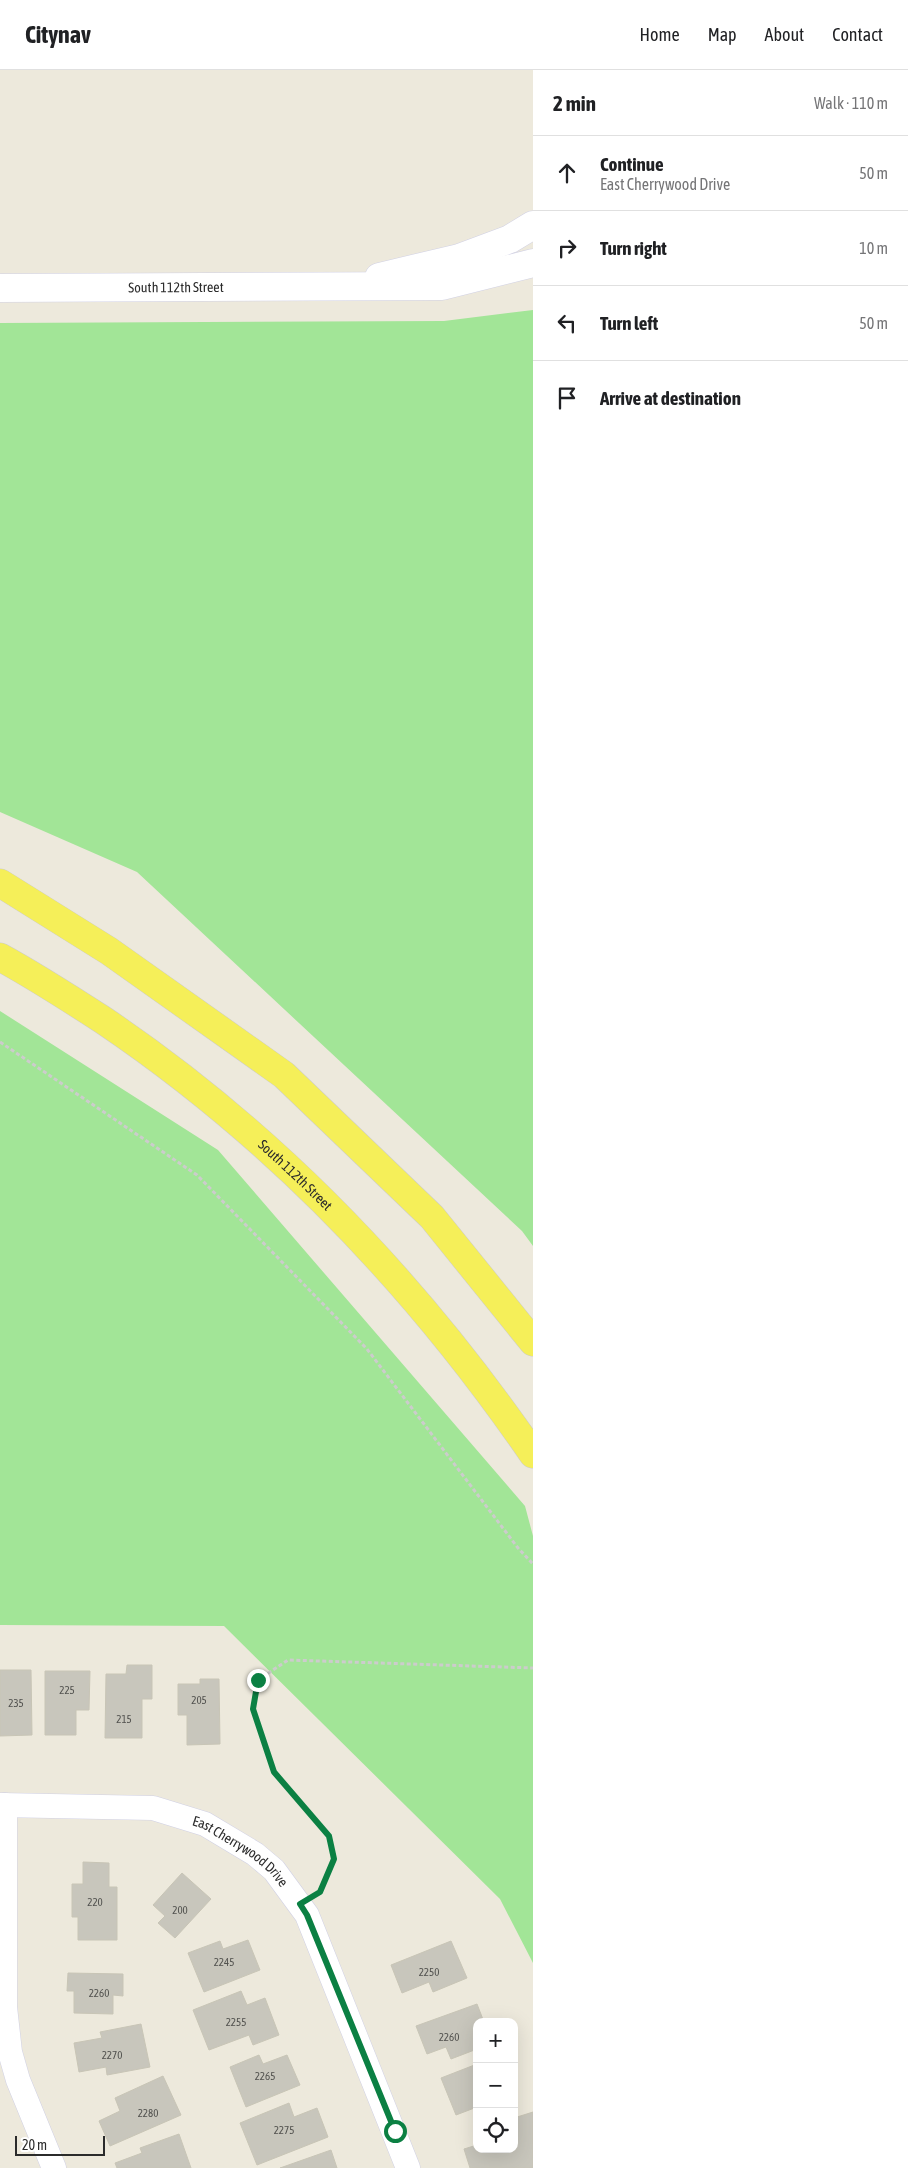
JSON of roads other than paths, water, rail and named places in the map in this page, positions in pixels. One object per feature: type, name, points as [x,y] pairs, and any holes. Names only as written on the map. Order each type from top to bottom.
[{"type":"main road","points":[[0,883],[109,951],[284,1075],[432,1217],[533,1342]]},
{"type":"main road","name":"South 112th Street","points":[[0,957],[80,1006],[159,1058],[187,1079],[278,1157],[362,1240],[415,1298],[490,1391],[533,1454]]},
{"type":"street","name":"South 112th Street","points":[[354,285],[382,276],[459,258],[510,239],[533,225]]},
{"type":"street","name":"South 112th Street","points":[[0,288],[442,286],[533,263]]},
{"type":"street","name":"East Cherrywood Drive","points":[[3,1805],[152,1808],[205,1824],[255,1854],[274,1870],[307,1915],[408,2168]]},
{"type":"street","points":[[3,1805],[5,2007],[9,2043],[18,2080],[54,2168]]}]
